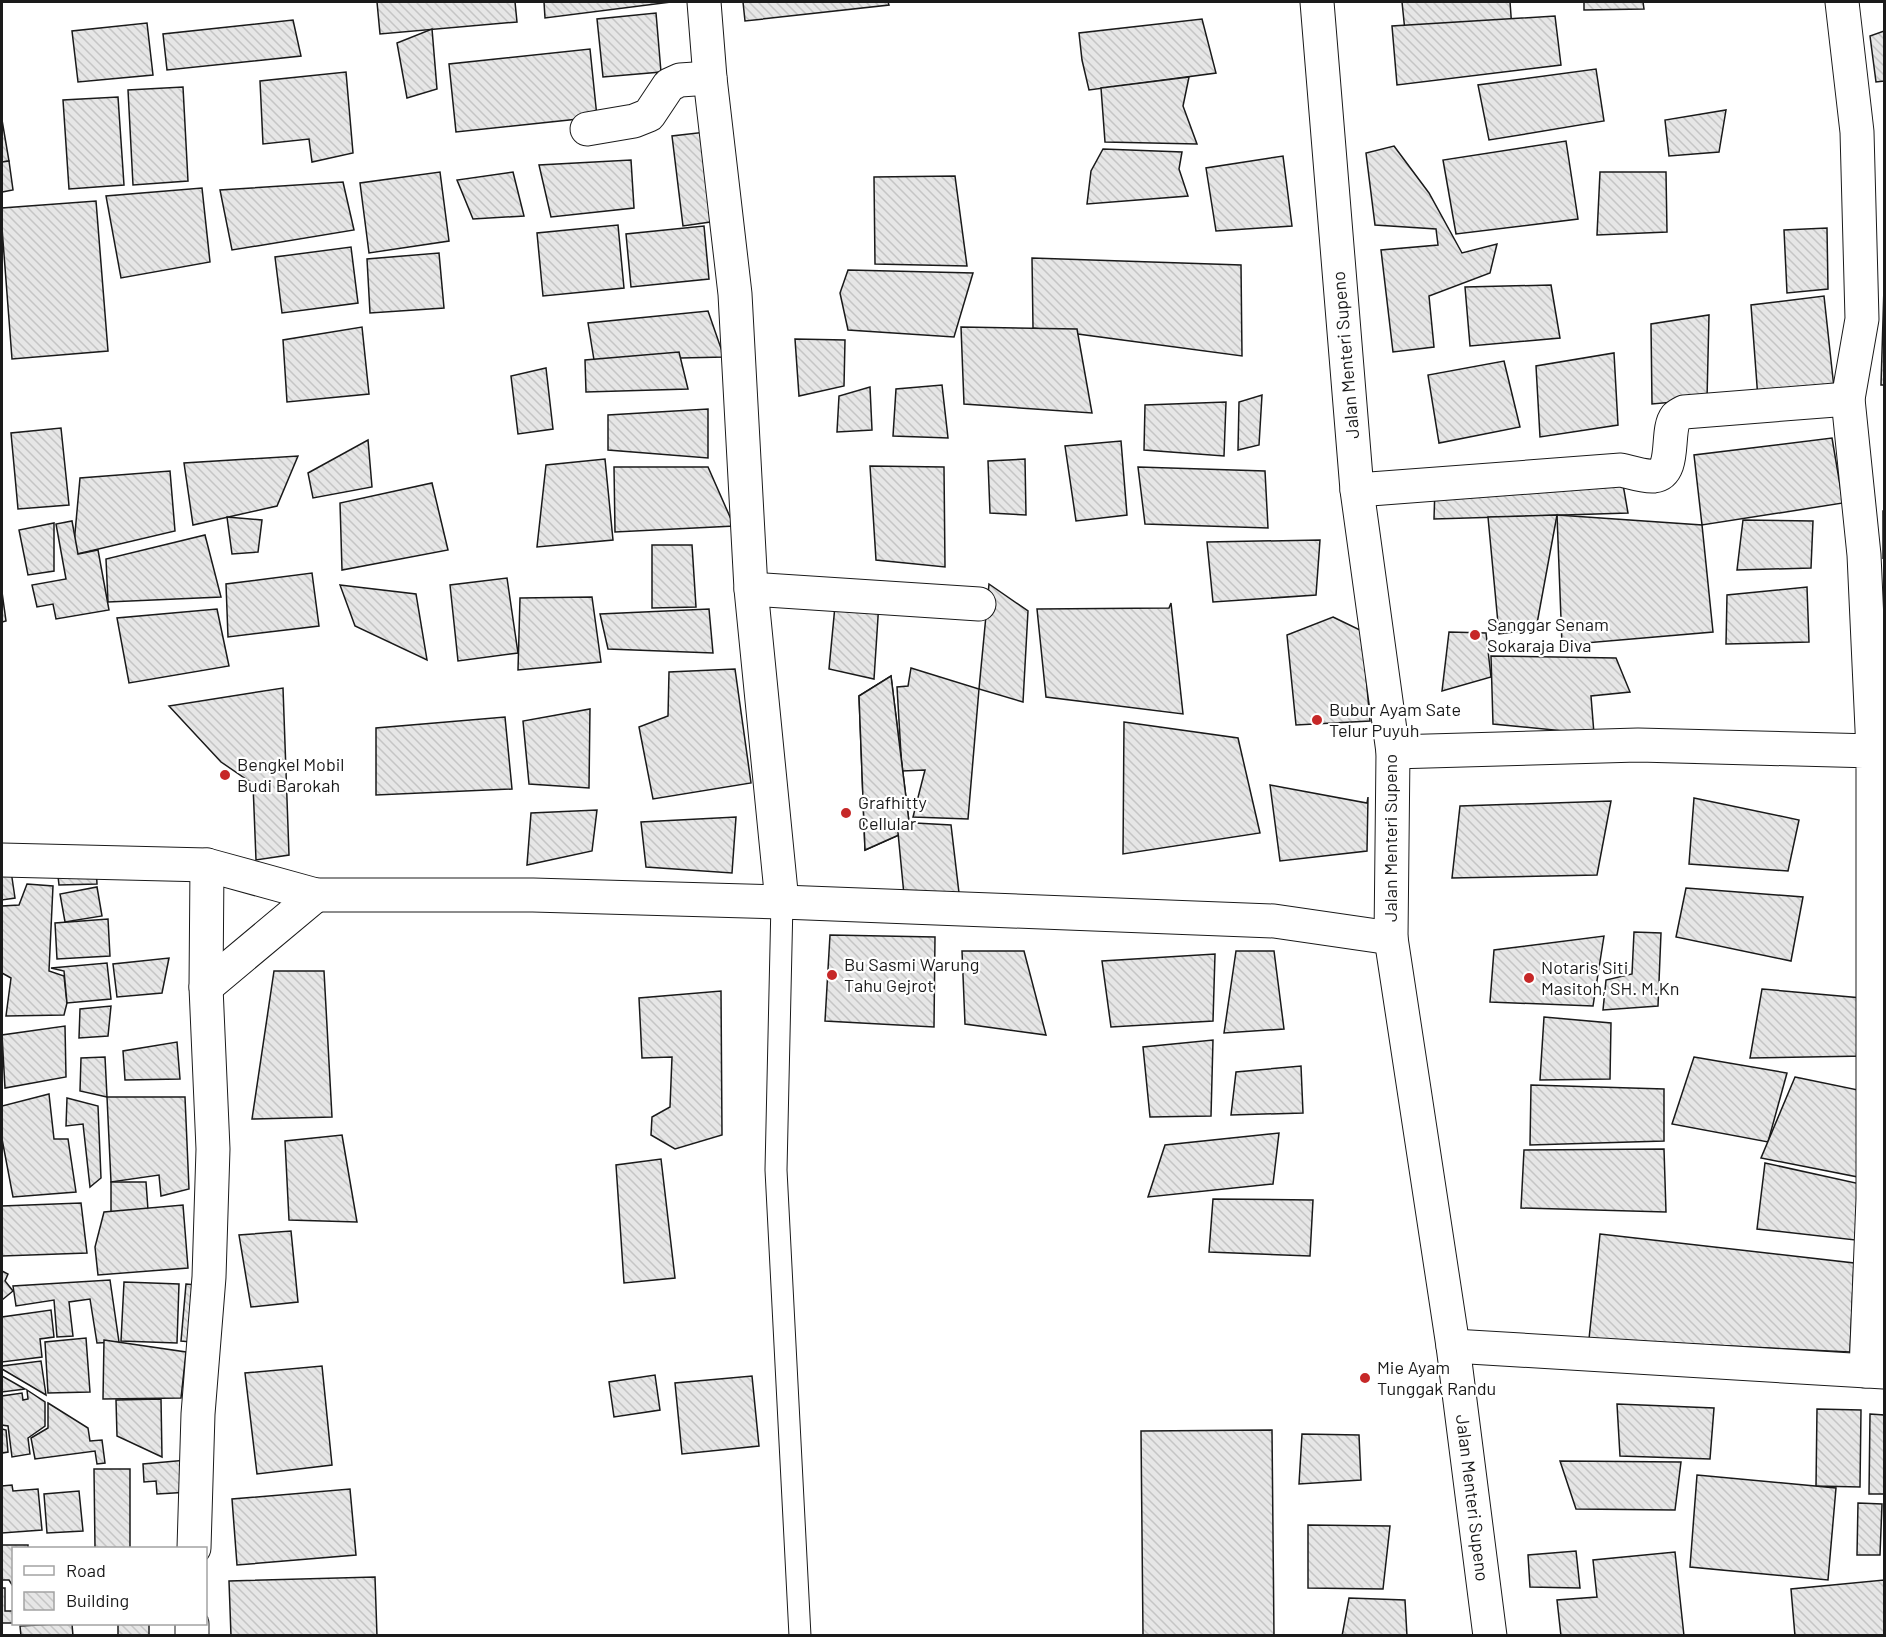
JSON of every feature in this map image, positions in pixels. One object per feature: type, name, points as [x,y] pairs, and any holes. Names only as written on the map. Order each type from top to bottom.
[{"type":"street","points":[[704,2],[710,78],[735,294],[751,589],[782,902]]},
{"type":"street","name":"Jalan Menteri Supeno","points":[[1317,2],[1357,490],[1393,752],[1390,938],[1454,1346],[1490,1635]]},
{"type":"street","points":[[1454,1346],[1875,1371],[1873,1199],[1878,1127],[1873,751],[1864,555],[1848,399],[1863,319],[1857,132],[1842,2]]},
{"type":"street","points":[[587,129],[634,121],[649,115],[669,84],[680,80],[710,78]]},
{"type":"street","points":[[1357,490],[1621,470],[1654,476],[1662,473],[1667,464],[1673,424],[1676,416],[1683,412],[1848,399]]},
{"type":"street","points":[[751,589],[979,604]]},
{"type":"street","points":[[1393,752],[1638,745],[1873,751]]},
{"type":"street","points":[[2,860],[207,865],[316,895],[533,895],[1274,921],[1390,938]]},
{"type":"street","points":[[194,1547],[198,1414],[209,1277],[213,1149],[207,987],[207,865]]},
{"type":"street","points":[[207,987],[316,895]]},
{"type":"lane","points":[[782,902],[776,1170],[800,1635]]},
{"type":"building","points":[[377,2],[515,2],[517,22],[380,34]]},
{"type":"building","points":[[544,2],[671,2],[545,18]]},
{"type":"building","points":[[743,2],[888,2],[889,5],[745,21]]},
{"type":"building","points":[[1402,2],[1510,2],[1512,29],[1406,41]]},
{"type":"building","points":[[1584,2],[1643,2],[1644,9],[1584,10]]},
{"type":"building","points":[[656,13],[661,72],[603,77],[597,19]]},
{"type":"building","points":[[1555,16],[1561,65],[1397,85],[1392,26]]},
{"type":"building","points":[[1202,19],[1216,73],[1089,90],[1079,33]]},
{"type":"building","points":[[293,20],[301,56],[167,70],[163,34]]},
{"type":"building","points":[[147,23],[153,75],[78,82],[72,31]]},
{"type":"building","points":[[432,29],[437,89],[407,98],[397,43]]},
{"type":"building","points":[[1884,31],[1884,81],[1876,82],[1870,36]]},
{"type":"building","points":[[590,49],[597,117],[456,132],[449,64]]},
{"type":"building","points":[[1596,69],[1604,121],[1489,140],[1478,85]]},
{"type":"building","points":[[346,72],[353,153],[312,162],[309,139],[263,144],[260,81]]},
{"type":"building","points":[[1189,77],[1183,106],[1197,144],[1105,142],[1101,88]]},
{"type":"building","points":[[183,87],[188,181],[133,185],[128,90]]},
{"type":"building","points":[[118,97],[124,185],[69,189],[63,100]]},
{"type":"building","points":[[1726,110],[1719,152],[1669,156],[1665,120]]},
{"type":"building","points":[[2,120],[9,161],[2,162]]},
{"type":"building","points":[[706,132],[717,221],[683,226],[672,136]]},
{"type":"building","points":[[1566,141],[1578,219],[1456,234],[1443,160]]},
{"type":"building","points":[[1394,146],[1429,193],[1462,253],[1497,244],[1490,273],[1429,296],[1434,347],[1393,352],[1381,250],[1438,245],[1436,229],[1375,225],[1366,153]]},
{"type":"building","points":[[1103,149],[1182,152],[1179,169],[1188,196],[1087,204],[1091,171]]},
{"type":"building","points":[[1283,156],[1292,226],[1216,231],[1206,168]]},
{"type":"building","points":[[631,160],[634,208],[551,217],[539,165]]},
{"type":"building","points":[[9,161],[13,190],[2,192],[2,162]]},
{"type":"building","points":[[440,172],[449,241],[369,253],[360,183]]},
{"type":"building","points":[[513,172],[524,216],[473,219],[457,180]]},
{"type":"building","points":[[1600,172],[1666,172],[1667,232],[1597,235]]},
{"type":"building","points":[[955,176],[967,266],[875,264],[874,177]]},
{"type":"building","points":[[343,182],[354,230],[232,250],[220,190]]},
{"type":"building","points":[[202,188],[210,262],[121,278],[106,196]]},
{"type":"building","points":[[96,201],[108,351],[12,359],[2,208]]},
{"type":"building","points":[[618,225],[624,288],[543,296],[537,233]]},
{"type":"building","points":[[704,226],[709,279],[631,287],[626,234]]},
{"type":"building","points":[[1827,228],[1828,289],[1787,293],[1784,230]]},
{"type":"building","points":[[351,247],[358,303],[282,313],[275,257]]},
{"type":"building","points":[[439,253],[444,308],[370,313],[367,259]]},
{"type":"building","points":[[1032,258],[1241,265],[1242,356],[1033,328]]},
{"type":"building","points":[[848,270],[973,273],[954,337],[848,330],[840,293]]},
{"type":"building","points":[[1551,285],[1560,338],[1470,346],[1465,287]]},
{"type":"building","points":[[1884,287],[1884,385],[1881,385]]},
{"type":"building","points":[[1824,296],[1834,388],[1758,399],[1751,305]]},
{"type":"building","points":[[708,311],[724,357],[594,360],[588,323]]},
{"type":"building","points":[[1709,315],[1707,399],[1652,404],[1651,324]]},
{"type":"building","points":[[362,327],[369,394],[287,402],[283,340]]},
{"type":"building","points":[[961,327],[1077,329],[1092,413],[964,404]]},
{"type":"building","points":[[795,339],[845,340],[844,386],[799,396]]},
{"type":"building","points":[[679,352],[688,389],[586,392],[585,360]]},
{"type":"building","points":[[1614,353],[1618,425],[1540,437],[1536,366]]},
{"type":"building","points":[[1504,361],[1520,427],[1439,443],[1428,375]]},
{"type":"building","points":[[546,368],[553,429],[518,434],[511,376]]},
{"type":"building","points":[[942,385],[948,438],[893,436],[896,389]]},
{"type":"building","points":[[870,387],[872,430],[837,432],[839,396]]},
{"type":"building","points":[[1262,395],[1259,445],[1238,450],[1239,402]]},
{"type":"building","points":[[1226,402],[1224,456],[1144,450],[1145,405]]},
{"type":"building","points":[[708,409],[708,458],[608,450],[608,415]]},
{"type":"building","points":[[61,428],[69,505],[18,509],[11,433]]},
{"type":"building","points":[[1832,438],[1843,503],[1702,525],[1694,455]]},
{"type":"building","points":[[368,440],[372,487],[313,498],[308,473]]},
{"type":"building","points":[[1121,441],[1127,515],[1076,521],[1065,446]]},
{"type":"building","points":[[298,456],[277,506],[193,525],[184,463]]},
{"type":"building","points":[[605,459],[613,540],[537,547],[546,465]]},
{"type":"building","points":[[1025,459],[1026,515],[990,513],[988,461]]},
{"type":"building","points":[[870,466],[944,467],[945,567],[876,560]]},
{"type":"building","points":[[614,467],[708,467],[734,526],[615,532]]},
{"type":"building","points":[[1138,467],[1265,471],[1268,528],[1145,524]]},
{"type":"building","points":[[170,471],[175,531],[73,555],[80,478]]},
{"type":"building","points":[[1621,473],[1628,513],[1434,519],[1435,487]]},
{"type":"building","points":[[432,483],[448,550],[342,570],[340,503]]},
{"type":"building","points":[[1883,511],[1884,511],[1883,559]]},
{"type":"building","points":[[1557,515],[1702,525],[1713,632],[1562,645]]},
{"type":"building","points":[[1557,515],[1536,629],[1499,634],[1488,517]]},
{"type":"building","points":[[227,517],[262,520],[258,552],[232,554]]},
{"type":"building","points":[[1743,520],[1813,521],[1811,568],[1737,570]]},
{"type":"building","points":[[72,521],[78,554],[98,550],[109,610],[56,619],[53,604],[37,607],[32,585],[66,579],[56,524]]},
{"type":"building","points":[[54,523],[54,571],[28,575],[19,530]]},
{"type":"building","points":[[205,535],[221,597],[108,602],[106,559]]},
{"type":"building","points":[[1320,540],[1316,595],[1213,602],[1207,542]]},
{"type":"building","points":[[652,545],[692,545],[696,607],[652,608]]},
{"type":"building","points":[[312,573],[319,626],[228,637],[226,584]]},
{"type":"building","points":[[507,578],[518,653],[458,661],[450,585]]},
{"type":"building","points":[[989,584],[1028,611],[1023,702],[979,689]]},
{"type":"building","points":[[340,585],[416,594],[427,660],[355,626]]},
{"type":"building","points":[[1807,587],[1809,642],[1726,644],[1727,595]]},
{"type":"building","points":[[2,592],[6,621],[2,622]]},
{"type":"building","points":[[592,597],[601,662],[518,670],[520,598]]},
{"type":"building","points":[[879,602],[874,679],[829,669],[835,606]]},
{"type":"building","points":[[1171,603],[1183,714],[1046,697],[1037,609],[1169,608]]},
{"type":"building","points":[[217,609],[229,666],[129,683],[117,618]]},
{"type":"building","points":[[709,609],[713,653],[608,649],[600,614]]},
{"type":"building","points":[[1333,617],[1362,631],[1370,721],[1296,725],[1287,635]]},
{"type":"building","points":[[1449,632],[1486,633],[1491,677],[1442,691]]},
{"type":"building","points":[[1491,656],[1616,658],[1630,692],[1591,696],[1594,734],[1493,724]]},
{"type":"building","points":[[911,668],[979,689],[968,819],[913,817],[925,770],[902,771],[897,687],[908,686]]},
{"type":"building","points":[[735,669],[751,783],[653,799],[639,727],[668,716],[669,672]]},
{"type":"building","points":[[891,676],[910,830],[865,850],[859,696]]},
{"type":"building","points":[[891,676],[910,830],[865,850],[859,696]]},
{"type":"building","points":[[283,688],[289,855],[256,860],[253,784],[221,762],[169,706]]},
{"type":"building","points":[[590,709],[589,788],[529,784],[523,721]]},
{"type":"building","points":[[505,717],[512,789],[376,795],[376,728]]},
{"type":"building","points":[[1124,722],[1238,738],[1260,833],[1123,854]]},
{"type":"building","points":[[1270,785],[1367,803],[1368,797],[1367,851],[1280,861]]},
{"type":"building","points":[[1694,798],[1799,820],[1788,871],[1689,864]]},
{"type":"building","points":[[1611,801],[1597,875],[1452,878],[1460,806]]},
{"type":"building","points":[[597,810],[592,851],[527,865],[531,813]]},
{"type":"building","points":[[736,817],[732,873],[646,867],[641,822]]},
{"type":"building","points":[[897,822],[951,825],[959,893],[904,895]]},
{"type":"building","points":[[96,865],[97,884],[59,885],[57,867]]},
{"type":"building","points":[[11,871],[15,898],[2,900],[2,873]]},
{"type":"building","points":[[27,884],[53,886],[49,971],[64,976],[67,1003],[64,1015],[6,1016],[11,978],[2,973],[2,906],[19,905]]},
{"type":"building","points":[[97,887],[102,916],[65,922],[60,894]]},
{"type":"building","points":[[1686,888],[1803,897],[1791,961],[1676,937]]},
{"type":"building","points":[[108,919],[110,956],[57,959],[55,923]]},
{"type":"building","points":[[1634,932],[1661,933],[1658,1006],[1603,1010],[1606,980],[1632,974]]},
{"type":"building","points":[[830,935],[935,937],[934,1027],[825,1021]]},
{"type":"building","points":[[1604,936],[1593,1006],[1490,1002],[1494,950]]},
{"type":"building","points":[[962,951],[1024,951],[1046,1035],[965,1024]]},
{"type":"building","points":[[1236,951],[1274,951],[1284,1029],[1224,1033]]},
{"type":"building","points":[[1215,954],[1213,1021],[1111,1027],[1102,961]]},
{"type":"building","points":[[169,958],[162,993],[117,997],[113,964]]},
{"type":"building","points":[[107,963],[111,999],[67,1003],[64,971],[51,968]]},
{"type":"building","points":[[274,971],[324,971],[332,1117],[252,1119]]},
{"type":"building","points":[[1762,989],[1862,998],[1866,1056],[1750,1058]]},
{"type":"building","points":[[721,991],[722,1135],[675,1149],[651,1135],[652,1117],[670,1107],[672,1057],[642,1058],[639,998]]},
{"type":"building","points":[[111,1006],[108,1036],[79,1038],[80,1009]]},
{"type":"building","points":[[1544,1017],[1611,1023],[1610,1079],[1540,1080]]},
{"type":"building","points":[[65,1026],[66,1077],[5,1088],[2,1035]]},
{"type":"building","points":[[1213,1040],[1211,1116],[1150,1117],[1143,1047]]},
{"type":"building","points":[[177,1042],[180,1079],[125,1080],[123,1051]]},
{"type":"building","points":[[105,1057],[107,1097],[80,1091],[81,1058]]},
{"type":"building","points":[[1694,1057],[1787,1073],[1768,1142],[1672,1124]]},
{"type":"building","points":[[1301,1066],[1303,1113],[1231,1115],[1236,1072]]},
{"type":"building","points":[[1795,1077],[1863,1091],[1858,1177],[1761,1158]]},
{"type":"building","points":[[1531,1085],[1664,1089],[1664,1141],[1530,1145]]},
{"type":"building","points":[[49,1094],[54,1139],[68,1139],[76,1192],[13,1197],[2,1139],[2,1106]]},
{"type":"building","points":[[107,1097],[185,1097],[189,1189],[161,1196],[159,1175],[111,1182]]},
{"type":"building","points":[[67,1098],[98,1106],[101,1178],[90,1187],[83,1124],[66,1126]]},
{"type":"building","points":[[1279,1133],[1273,1184],[1148,1197],[1165,1145]]},
{"type":"building","points":[[342,1135],[357,1222],[289,1220],[285,1141]]},
{"type":"building","points":[[1664,1149],[1666,1212],[1521,1208],[1524,1150]]},
{"type":"building","points":[[661,1159],[675,1278],[624,1283],[616,1165]]},
{"type":"building","points":[[1765,1163],[1865,1185],[1864,1241],[1757,1229]]},
{"type":"building","points":[[111,1182],[146,1182],[148,1210],[111,1215]]},
{"type":"building","points":[[1213,1199],[1313,1200],[1310,1256],[1209,1252]]},
{"type":"building","points":[[81,1203],[87,1253],[2,1256],[2,1206]]},
{"type":"building","points":[[183,1205],[188,1268],[98,1275],[95,1247],[104,1212]]},
{"type":"building","points":[[291,1231],[298,1302],[251,1307],[239,1235]]},
{"type":"building","points":[[1600,1234],[1854,1263],[1850,1352],[1589,1339]]},
{"type":"building","points":[[2,1271],[8,1274],[5,1281],[13,1291],[2,1300]]},
{"type":"building","points":[[110,1280],[119,1342],[97,1343],[90,1299],[69,1302],[73,1336],[57,1337],[54,1300],[16,1306],[13,1286]]},
{"type":"building","points":[[124,1282],[179,1284],[177,1343],[121,1341]]},
{"type":"building","points":[[186,1284],[196,1285],[191,1342],[181,1341]]},
{"type":"building","points":[[51,1310],[54,1337],[40,1339],[42,1357],[2,1362],[2,1317]]},
{"type":"building","points":[[86,1338],[90,1392],[48,1393],[45,1342]]},
{"type":"building","points":[[104,1340],[186,1352],[181,1398],[103,1399]]},
{"type":"building","points":[[41,1361],[46,1395],[2,1369],[2,1366]]},
{"type":"building","points":[[322,1366],[332,1465],[257,1474],[245,1373]]},
{"type":"building","points":[[655,1375],[660,1410],[614,1417],[609,1382]]},
{"type":"building","points":[[2,1376],[25,1389],[2,1392]]},
{"type":"building","points":[[752,1376],[759,1446],[682,1454],[675,1383]]},
{"type":"building","points":[[27,1390],[45,1402],[45,1426],[28,1438],[30,1454],[12,1457],[8,1426],[2,1425],[2,1396],[22,1393],[23,1400],[28,1399]]},
{"type":"building","points":[[161,1399],[162,1457],[117,1436],[116,1400]]},
{"type":"building","points":[[48,1403],[88,1428],[90,1441],[102,1440],[105,1463],[97,1464],[95,1451],[35,1459],[31,1438],[48,1428]]},
{"type":"building","points":[[1617,1404],[1714,1408],[1710,1459],[1620,1456]]},
{"type":"building","points":[[1817,1409],[1861,1410],[1860,1487],[1816,1486]]},
{"type":"building","points":[[1870,1414],[1884,1415],[1884,1494],[1869,1494]]},
{"type":"building","points":[[2,1429],[6,1430],[8,1452],[2,1453]]},
{"type":"building","points":[[1272,1430],[1274,1636],[1143,1636],[1141,1431]]},
{"type":"building","points":[[1302,1434],[1359,1435],[1361,1480],[1299,1484]]},
{"type":"building","points":[[187,1460],[190,1492],[157,1494],[156,1481],[144,1482],[143,1464]]},
{"type":"building","points":[[1560,1461],[1681,1462],[1675,1510],[1576,1509]]},
{"type":"building","points":[[94,1469],[130,1469],[130,1547],[95,1547]]},
{"type":"building","points":[[1697,1475],[1836,1488],[1828,1580],[1690,1567]]},
{"type":"building","points":[[12,1485],[13,1491],[38,1489],[42,1530],[2,1533],[2,1486]]},
{"type":"building","points":[[350,1489],[356,1555],[237,1565],[232,1499]]},
{"type":"building","points":[[79,1491],[83,1531],[47,1533],[44,1494]]},
{"type":"building","points":[[1858,1503],[1882,1504],[1880,1555],[1857,1555]]},
{"type":"building","points":[[1308,1525],[1390,1526],[1383,1589],[1308,1588]]},
{"type":"building","points":[[2,1545],[28,1545],[28,1547],[12,1547],[12,1585],[9,1580],[2,1580]]},
{"type":"building","points":[[1576,1551],[1580,1588],[1530,1587],[1528,1555]]},
{"type":"building","points":[[1675,1552],[1684,1636],[1561,1636],[1557,1600],[1597,1597],[1593,1560]]},
{"type":"building","points":[[375,1577],[377,1636],[231,1636],[229,1581]]},
{"type":"building","points":[[1884,1580],[1884,1636],[1795,1636],[1791,1589]]},
{"type":"building","points":[[2,1588],[5,1588],[5,1611],[12,1611],[12,1623],[2,1623]]},
{"type":"building","points":[[1349,1598],[1405,1600],[1407,1636],[1342,1636]]},
{"type":"building","points":[[72,1625],[73,1636],[21,1636],[20,1626]]},
{"type":"building","points":[[118,1625],[149,1625],[149,1636],[118,1636]]},
{"type":"place","name":"Sanggar Senam Sokaraja Diva","points":[[1475,635]]},
{"type":"place","name":"Bubur Ayam Sate Telur Puyuh","points":[[1317,720]]},
{"type":"place","name":"Bengkel Mobil Budi Barokah","points":[[225,775]]},
{"type":"place","name":"Grafhitty Cellular","points":[[846,813]]},
{"type":"place","name":"Bu Sasmi Warung Tahu Gejrot","points":[[832,975]]},
{"type":"place","name":"Notaris Siti Masitoh, SH. M.Kn","points":[[1529,978]]},
{"type":"place","name":"Mie Ayam Tunggak Randu","points":[[1365,1378]]}]
